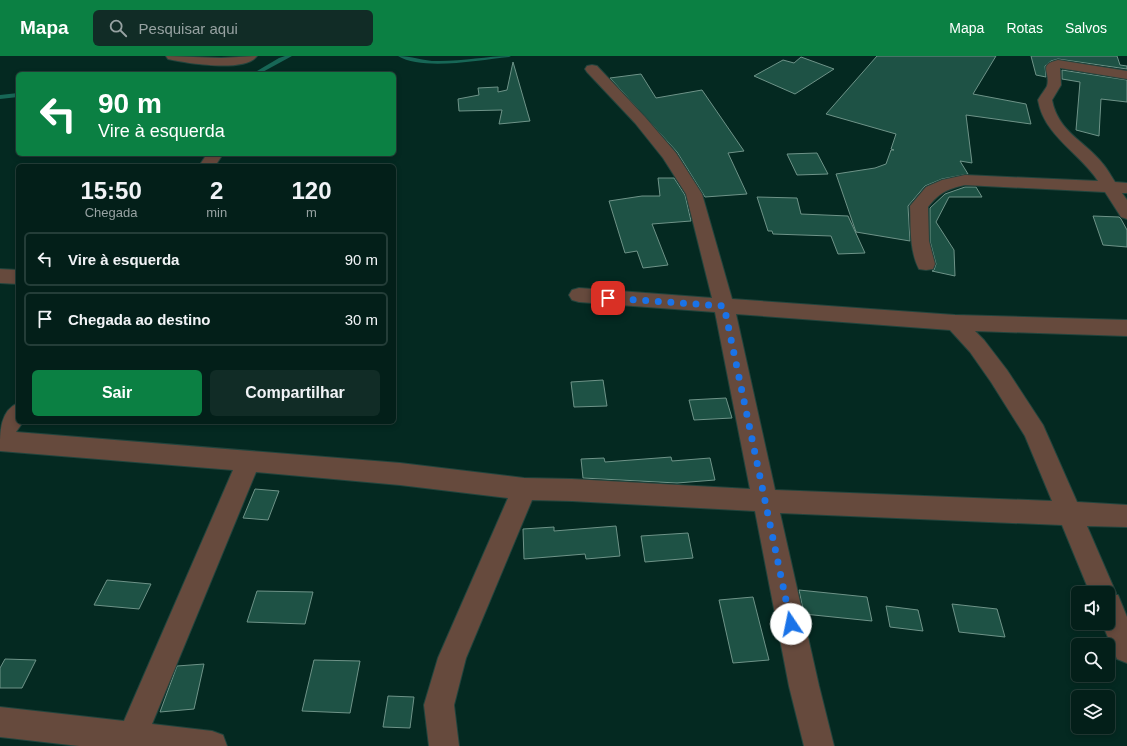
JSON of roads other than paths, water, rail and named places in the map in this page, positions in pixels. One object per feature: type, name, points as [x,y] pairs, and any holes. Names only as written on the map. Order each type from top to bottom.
[{"type":"street","points":[[173,56],[197,62],[218,62],[250,56]]},
{"type":"street","points":[[1127,76],[1058,64],[1053,66],[1054,85],[1045,100],[1047,111],[1060,131],[1097,167],[1127,213]]},
{"type":"street","points":[[592,69],[640,120],[670,156],[694,194],[724,306],[804,686],[819,746]]},
{"type":"street","points":[[926,264],[920,241],[919,206],[932,191],[965,180],[1127,188]]},
{"type":"street","points":[[0,276],[16,277]]},
{"type":"street","points":[[578,295],[955,323],[1127,328]]},
{"type":"street","points":[[955,323],[977,346],[999,376],[1035,432],[1100,586]]},
{"type":"street","points":[[0,437],[16,415]]},
{"type":"street","points":[[0,441],[400,474],[524,489],[1127,516]]},
{"type":"street","points":[[130,742],[249,461]]},
{"type":"street","points":[[444,746],[439,705],[452,658],[524,489]]},
{"type":"street","points":[[1115,622],[1127,650]]},
{"type":"street","points":[[0,722],[130,742],[212,746]]},
{"type":"waterway","points":[[258,72],[281,59],[290,56]]},
{"type":"waterway","points":[[400,56],[424,62],[440,63],[509,56]]},
{"type":"waterway","points":[[0,97],[16,95]]}]
